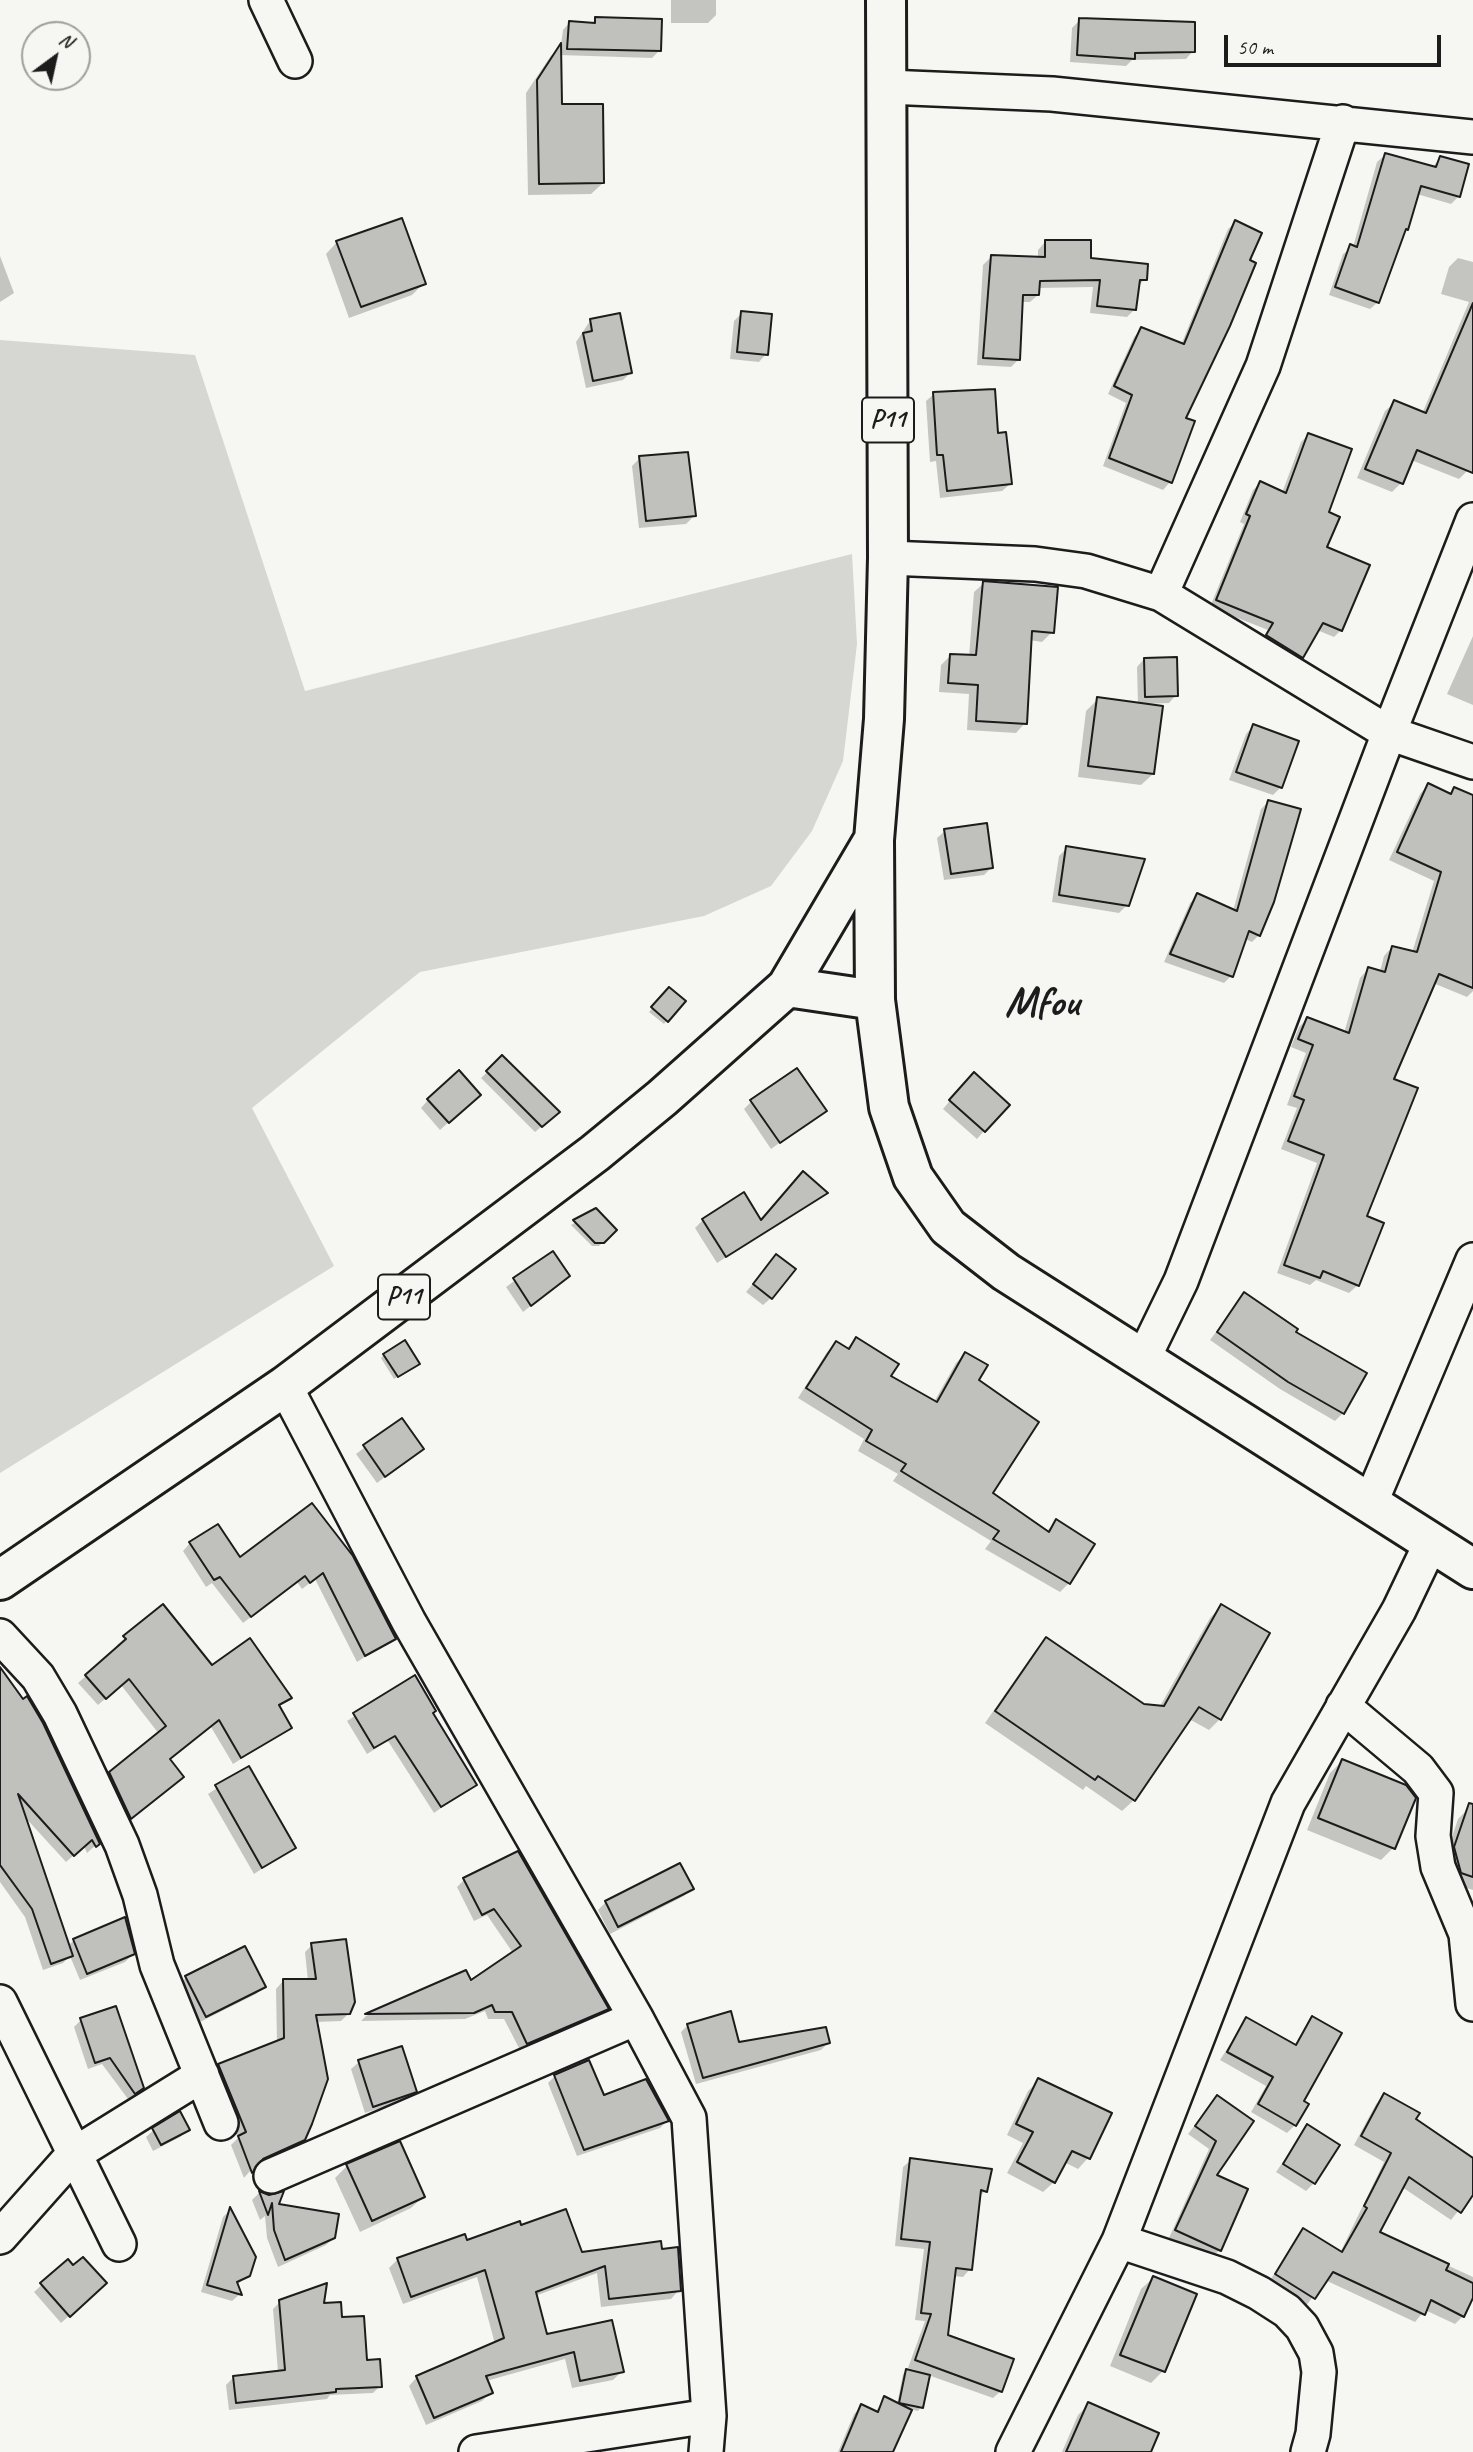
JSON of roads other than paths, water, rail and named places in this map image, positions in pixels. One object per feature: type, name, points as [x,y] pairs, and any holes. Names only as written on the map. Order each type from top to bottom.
[{"type":"main road","name":"P11","points":[[0,1580],[285,1386],[595,1153],[787,987],[874,839],[884,719],[888,558],[886,0]]},
{"type":"main road","points":[[874,839],[875,1000],[890,1107],[913,1177],[948,1227],[1006,1272],[1144,1357],[1473,1569]]},
{"type":"main road","points":[[787,987],[875,1000]]},
{"type":"street","points":[[266,0],[295,61]]},
{"type":"street","points":[[887,87],[1052,94],[1473,136]]},
{"type":"street","points":[[1161,594],[1263,366],[1343,122]]},
{"type":"street","points":[[1144,1357],[1181,1281],[1388,733],[1473,520]]},
{"type":"street","points":[[888,558],[1035,564],[1086,571],[1161,594],[1388,733],[1473,762]]},
{"type":"street","points":[[1370,1504],[1473,1261]]},
{"type":"street","points":[[285,1386],[409,1622],[636,2018],[689,2118],[709,2416],[706,2452]]},
{"type":"street","points":[[1013,2452],[1119,2241],[1288,1803],[1399,1610],[1431,1543]]},
{"type":"street","points":[[0,1636],[38,1677],[60,1714],[122,1844],[140,1895],[146,1930],[157,1965],[221,2123]]},
{"type":"street","points":[[1343,1706],[1418,1769],[1436,1793],[1433,1836],[1438,1867],[1466,1934],[1473,2004]]},
{"type":"street","points":[[0,2002],[119,2244]]},
{"type":"street","points":[[271,2176],[636,2018]]},
{"type":"street","points":[[0,2236],[73,2155],[202,2075]]},
{"type":"street","points":[[1119,2241],[1227,2277],[1259,2292],[1287,2311],[1302,2327],[1316,2354],[1319,2372],[1313,2434],[1308,2452]]},
{"type":"street","points":[[476,2452],[709,2416]]},
{"type":"district","name":"Mfou","points":[[1042,1004]]}]
